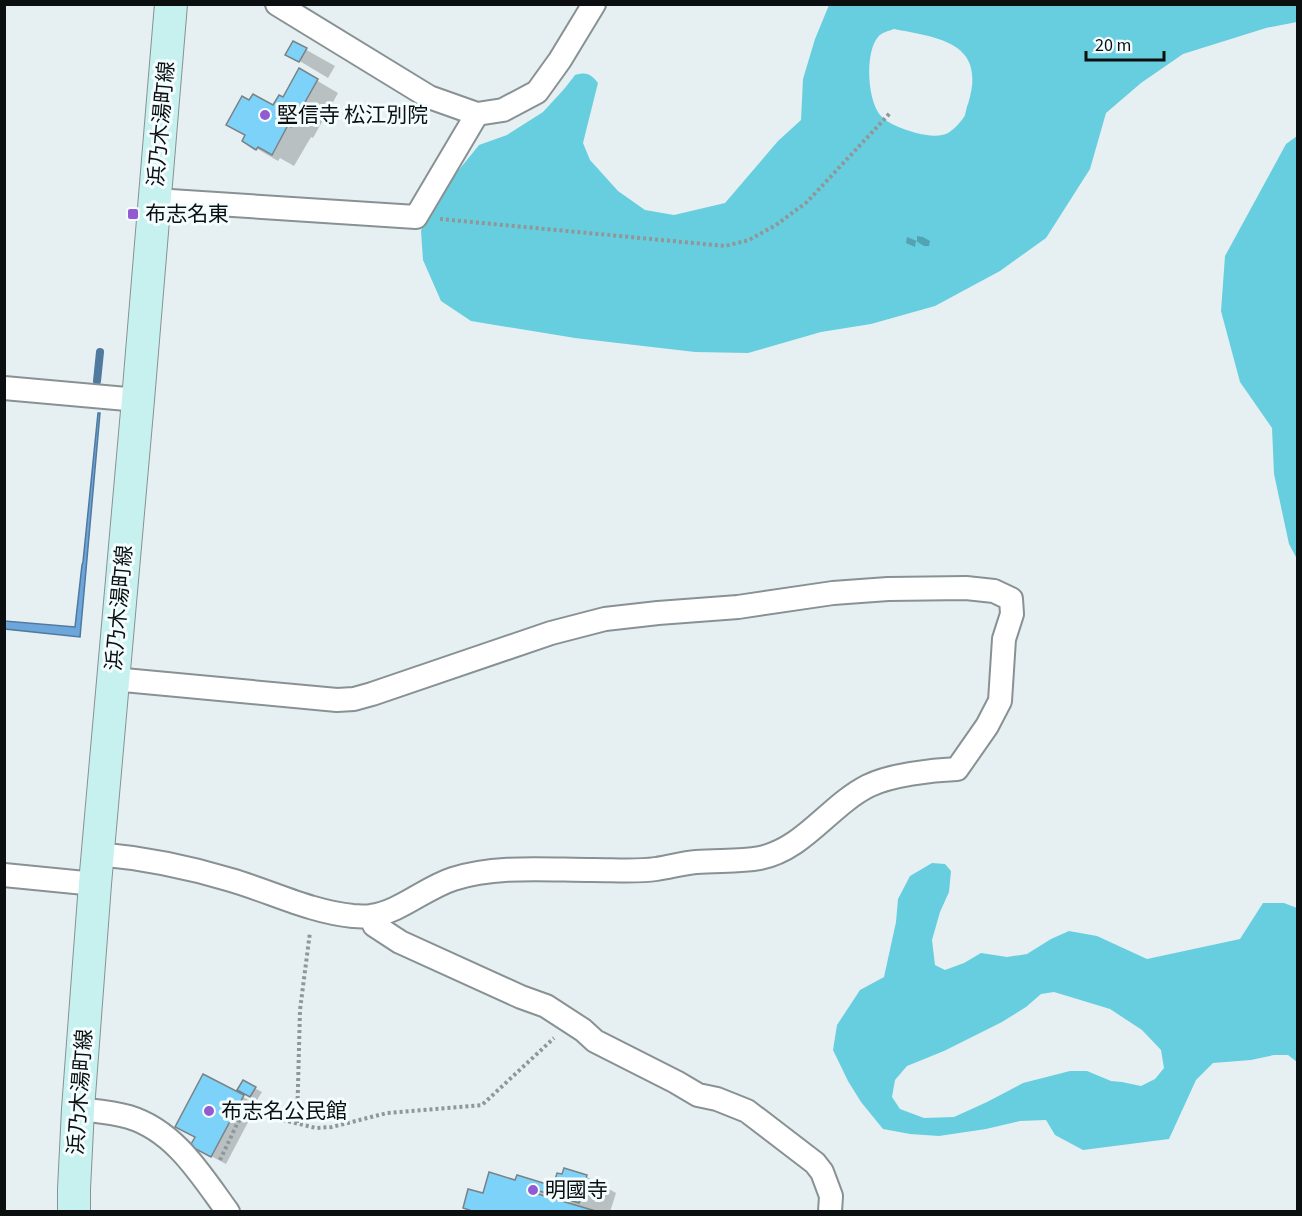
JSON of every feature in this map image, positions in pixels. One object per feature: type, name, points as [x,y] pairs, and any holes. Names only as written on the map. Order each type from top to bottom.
[{"type":"main road","name":"浜乃木湯町線","points":[[74,1212],[78,1108],[97,869],[171,4]]},
{"type":"street","points":[[277,4],[429,97],[477,114],[502,110],[537,92],[560,60],[594,4]]},
{"type":"street","points":[[155,200],[416,217],[477,114]]},
{"type":"street","points":[[4,388],[138,400]]},
{"type":"street","points":[[4,875],[97,869],[124,856],[231,880],[314,908],[350,915],[371,916],[388,911],[452,879],[478,873],[516,870],[656,869],[676,864],[773,855],[786,849],[869,785],[932,770],[957,769],[987,726],[1000,701],[1004,639],[1012,614],[1011,599],[994,591],[966,588],[888,589],[833,593],[738,607],[605,619],[551,633],[354,699],[337,700],[113,679]]},
{"type":"street","points":[[371,916],[374,925],[400,942],[546,1006],[596,1041],[698,1095],[717,1099],[747,1112],[815,1163],[822,1172],[831,1197],[830,1212]]},
{"type":"street","points":[[78,1108],[130,1118],[150,1126],[163,1135],[181,1150],[228,1212]]},
{"type":"path","points":[[416,217],[725,246],[749,240],[776,225],[807,202],[891,112]]},
{"type":"path","points":[[297,1123],[300,1010],[314,908]]},
{"type":"path","points":[[208,1185],[238,1122],[244,1116],[253,1113],[316,1128],[332,1127],[387,1113],[482,1105],[570,1022]]},
{"type":"shaded area","points":[[829,5],[1297,5],[1297,22],[1266,28],[1183,54],[1141,83],[1106,113],[1090,169],[1046,238],[1000,271],[935,306],[871,324],[821,332],[748,353],[695,352],[575,338],[471,321],[441,301],[423,260],[421,231],[432,203],[479,145],[507,135],[543,112],[575,75],[588,74],[598,83],[583,143],[590,160],[618,191],[645,210],[674,215],[725,203],[778,141],[801,120],[803,79],[815,39]],"holes":[[[894,29],[943,41],[956,47],[965,56],[971,68],[972,84],[965,116],[950,132],[932,136],[920,134],[892,124],[880,115],[876,108],[870,87],[871,53],[878,37]]]},
{"type":"shaded area","points":[[1297,136],[1297,559],[1289,544],[1274,474],[1272,428],[1240,382],[1221,311],[1225,256],[1286,144]]},
{"type":"shaded area","points":[[98,413],[100,413],[80,637],[5,629],[5,621],[75,627]]},
{"type":"shaded area","points":[[932,863],[945,864],[951,871],[949,892],[940,912],[932,940],[935,965],[945,970],[981,953],[1007,957],[1027,954],[1069,931],[1097,936],[1147,959],[1240,939],[1263,903],[1284,903],[1297,908],[1297,1062],[1288,1055],[1274,1055],[1251,1060],[1213,1063],[1196,1080],[1169,1139],[1083,1150],[1055,1135],[1046,1120],[1020,1121],[939,1136],[883,1129],[861,1102],[833,1050],[837,1025],[860,990],[884,977],[896,922],[898,899],[910,876]],"holes":[[[1054,992],[1110,1009],[1142,1030],[1161,1050],[1164,1068],[1155,1079],[1141,1086],[1111,1081],[1087,1071],[1070,1071],[1023,1083],[954,1117],[924,1118],[900,1109],[892,1097],[895,1080],[907,1066],[944,1051],[1002,1022],[1026,1007],[1041,994]]]},
{"type":"building","points":[[293,41],[307,48],[299,62],[285,55]]},
{"type":"building","name":"堅信寺 松江別院","points":[[299,68],[318,79],[291,127],[288,125],[272,155],[258,147],[256,150],[242,141],[245,135],[226,125],[242,96],[249,100],[253,94],[273,105],[279,95],[283,97]]},
{"type":"building","name":"布志名公民館","points":[[203,1074],[244,1095],[211,1157],[190,1146],[195,1137],[175,1127]]},
{"type":"building","points":[[243,1080],[256,1087],[250,1097],[237,1090]]},
{"type":"building","name":"明國寺","points":[[564,1168],[587,1175],[579,1203],[539,1191],[538,1194],[599,1212],[475,1212],[463,1208],[468,1189],[483,1193],[489,1172],[515,1180],[517,1175],[553,1186],[557,1173],[562,1174]]},
{"type":"waterway","points":[[97,381],[100,352]]},
{"type":"place","name":"堅信寺 松江別院","points":[[265,115]]},
{"type":"place","name":"布志名東","points":[[133,214]]},
{"type":"place","name":"布志名公民館","points":[[209,1111]]},
{"type":"place","name":"明國寺","points":[[533,1190]]}]
